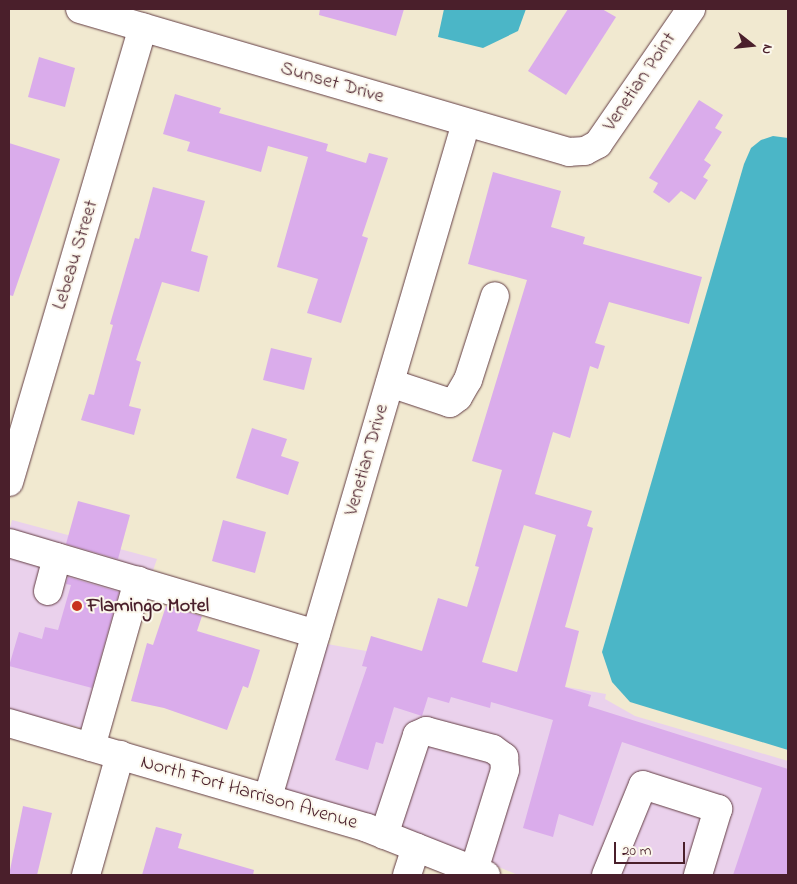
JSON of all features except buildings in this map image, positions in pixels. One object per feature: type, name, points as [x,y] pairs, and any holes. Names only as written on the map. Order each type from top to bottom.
[{"type":"street","name":"Sunset Drive","points":[[80,9],[553,150],[585,151]]},
{"type":"street","name":"Venetian Point","points":[[585,151],[598,144],[610,130],[691,9]]},
{"type":"street","name":"Lebeau Street","points":[[9,482],[144,27]]},
{"type":"street","name":"Venetian Drive","points":[[268,797],[466,123]]},
{"type":"street","points":[[390,383],[450,403],[458,397],[468,380],[495,296]]},
{"type":"street","points":[[9,542],[316,634]]},
{"type":"street","points":[[48,592],[58,557]]},
{"type":"street","points":[[91,747],[138,581]]},
{"type":"street","name":"North Fort Harrison Avenue","points":[[9,723],[268,797],[384,835],[480,873]]},
{"type":"street","points":[[384,835],[411,746],[417,736],[426,731],[493,749],[504,757],[506,770],[488,829],[480,873]]},
{"type":"street","points":[[86,875],[120,755]]},
{"type":"street","points":[[606,875],[643,785],[718,809],[698,875]]},
{"type":"street","points":[[408,875],[416,847]]},
{"type":"shaded area","points":[[12,520],[157,559],[97,732],[9,710],[9,531]]},
{"type":"shaded area","points":[[327,644],[606,694],[605,699],[635,716],[788,761],[788,875],[518,875],[432,839],[285,790]]},
{"type":"water","points":[[444,9],[526,9],[518,31],[483,48],[438,37]]},
{"type":"water","points":[[773,136],[788,138],[788,750],[630,702],[612,682],[602,652],[744,164],[751,148],[761,140]]},
{"type":"place","name":"Flamingo Motel","points":[[77,606]]}]
